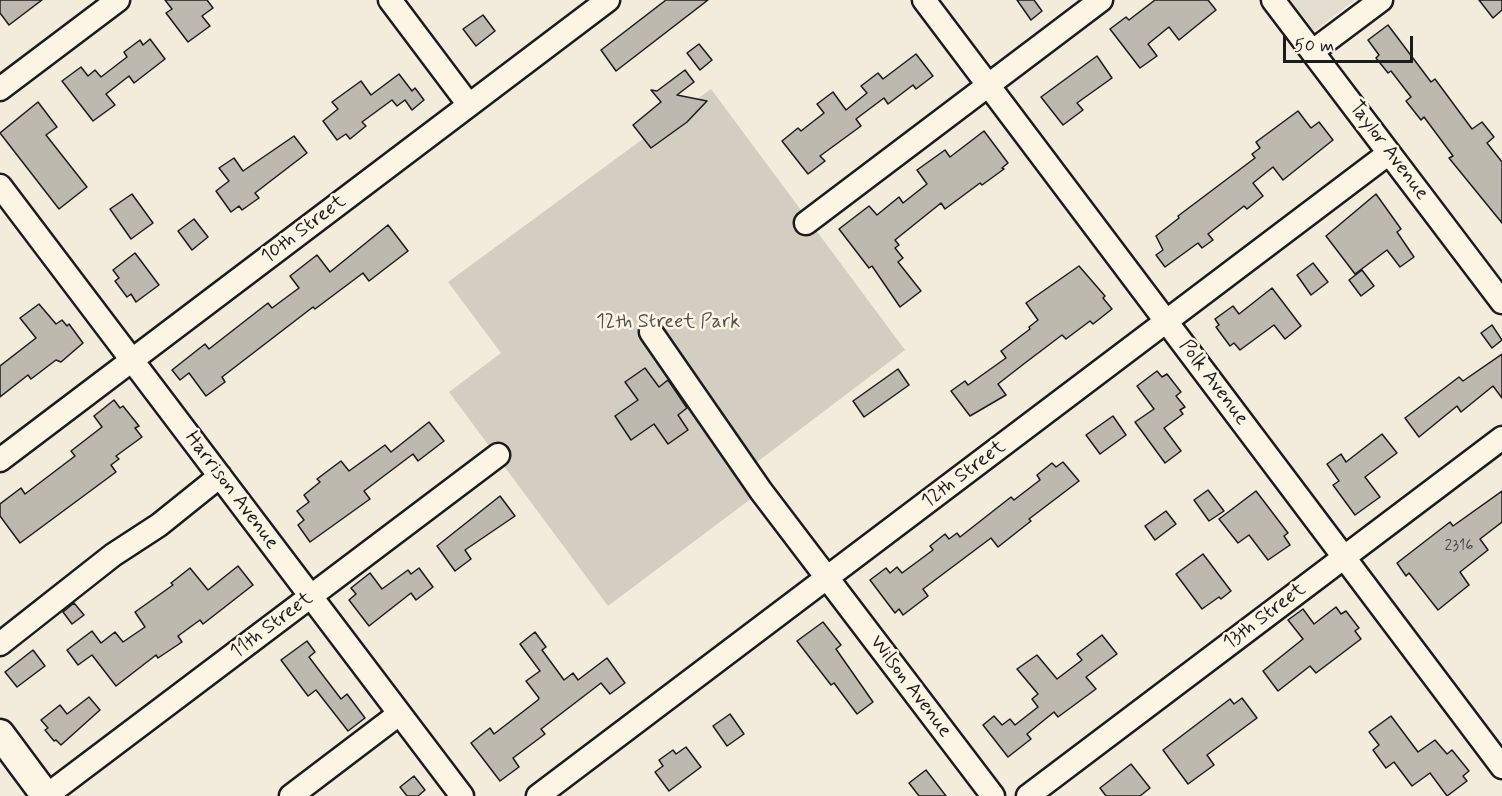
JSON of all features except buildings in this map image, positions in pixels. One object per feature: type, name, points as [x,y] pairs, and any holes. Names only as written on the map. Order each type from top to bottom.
[{"type":"main road","points":[[0,734],[46,796]]},
{"type":"street","points":[[0,89],[118,0]]},
{"type":"street","points":[[390,0],[469,105]]},
{"type":"street","name":"10th Street","points":[[0,460],[608,0]]},
{"type":"street","name":"Polk Avenue","points":[[924,0],[1502,767]]},
{"type":"street","points":[[806,223],[1101,0]]},
{"type":"street","name":"Taylor Avenue","points":[[1274,0],[1502,302]]},
{"type":"street","points":[[1313,51],[1381,0]]},
{"type":"street","name":"12th Street","points":[[538,796],[1389,153]]},
{"type":"street","name":"Harrison Avenue","points":[[0,186],[462,796]]},
{"type":"street","name":"Wilson Avenue","points":[[651,332],[826,578],[993,796]]},
{"type":"street","name":"13th Street","points":[[1028,796],[1502,438]]},
{"type":"street","name":"11th Street","points":[[46,796],[498,455]]},
{"type":"street","points":[[0,644],[113,555],[159,525],[220,477]]},
{"type":"street","points":[[291,796],[399,714]]},
{"type":"shaded area","points":[[1291,0],[1355,0],[1314,31]]},
{"type":"green space","name":"12th Street Park","points":[[711,89],[905,350],[741,474],[756,495],[608,606],[449,392],[501,353],[448,282]]}]
